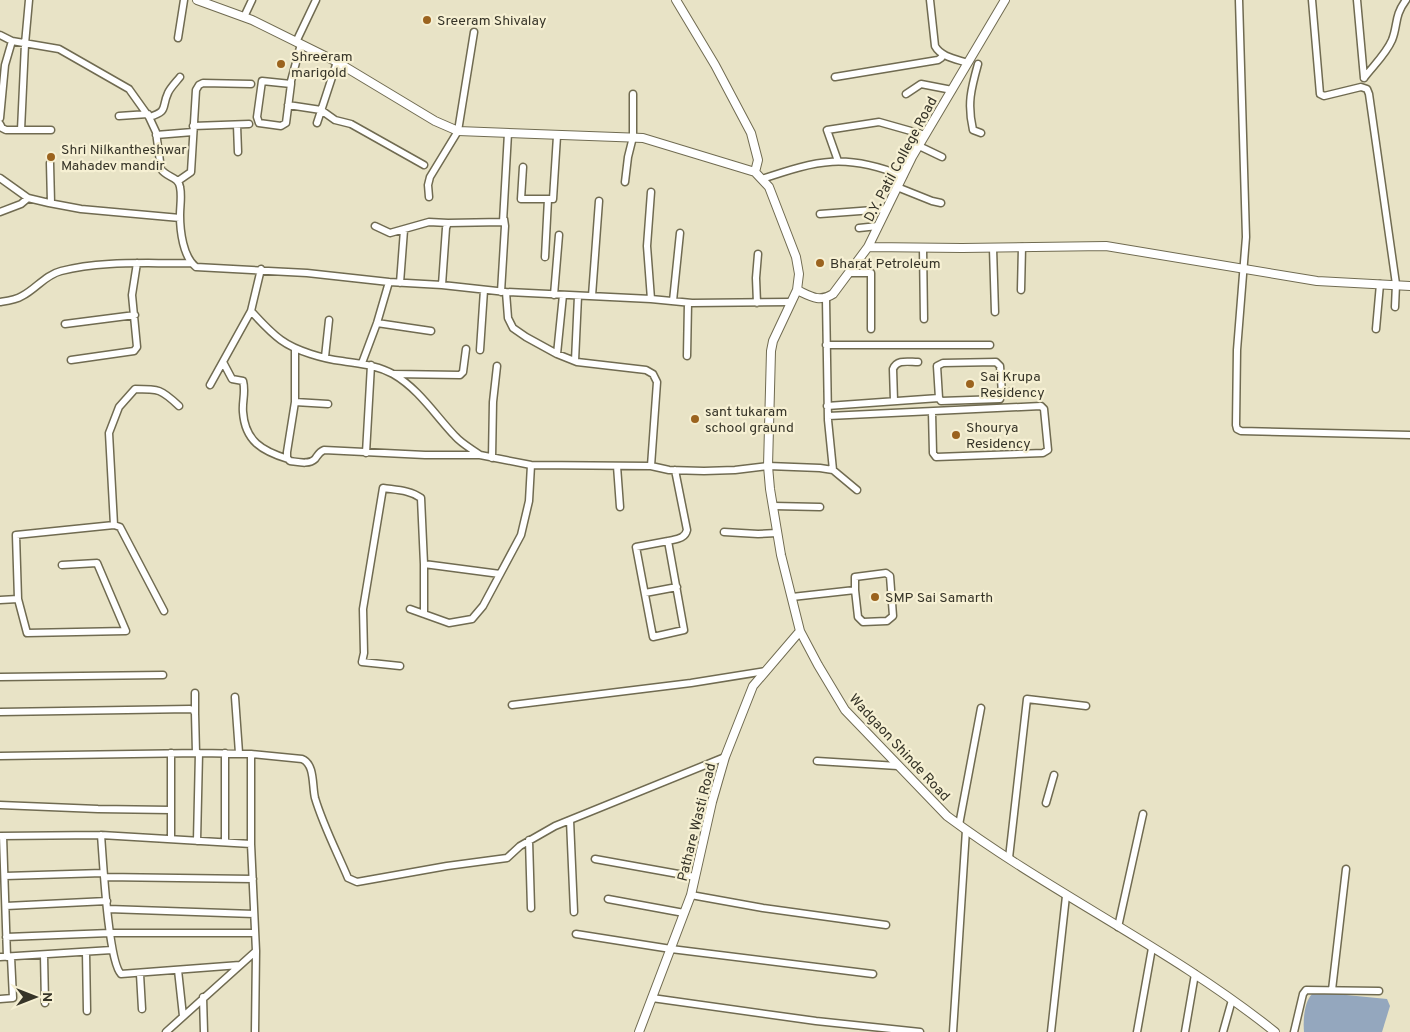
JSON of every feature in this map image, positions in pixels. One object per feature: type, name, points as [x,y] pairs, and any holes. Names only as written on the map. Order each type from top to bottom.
[{"type":"street","points":[[21,130],[29,0]]},
{"type":"street","points":[[178,38],[184,0]]},
{"type":"street","points":[[198,0],[244,17],[337,62],[435,121],[458,131],[643,138],[755,172],[769,187],[796,258],[799,274],[797,290],[810,296],[826,299],[827,406],[833,470]]},
{"type":"street","points":[[244,17],[252,0]]},
{"type":"street","points":[[291,84],[262,80],[258,120],[263,124],[284,126],[286,123],[298,43],[316,0]]},
{"type":"street","points":[[676,0],[720,73],[750,134],[758,160],[755,172]]},
{"type":"street","points":[[930,0],[937,50],[943,54],[968,62]]},
{"type":"street","name":"D.Y. Patil College Road","points":[[826,299],[833,294],[868,247],[925,135],[1005,0]]},
{"type":"street","points":[[1240,0],[1246,237],[1236,350],[1237,429],[1241,431],[1410,435]]},
{"type":"street","points":[[1312,0],[1320,94],[1324,96],[1364,87]]},
{"type":"street","points":[[1357,0],[1364,87],[1369,94],[1396,284],[1395,307]]},
{"type":"street","points":[[1364,78],[1389,47],[1393,38],[1399,9],[1406,0]]},
{"type":"street","points":[[429,196],[428,185],[430,177],[458,131],[474,32]]},
{"type":"street","points":[[0,35],[12,41],[60,49],[129,89],[148,116],[156,135],[161,169],[164,174],[178,180]]},
{"type":"street","points":[[0,118],[5,65],[12,41]]},
{"type":"street","points":[[835,77],[938,60],[943,54]]},
{"type":"street","points":[[317,123],[337,62]]},
{"type":"street","points":[[978,64],[972,87],[969,114],[973,130],[981,133]]},
{"type":"street","points":[[119,116],[148,116],[161,112],[165,107],[168,93],[180,77]]},
{"type":"street","points":[[178,180],[190,172],[196,90],[199,85],[203,83],[251,84]]},
{"type":"street","points":[[906,94],[921,84],[952,90]]},
{"type":"street","points":[[625,182],[632,137],[633,94]]},
{"type":"street","points":[[288,105],[321,110],[336,120],[352,124],[424,166]]},
{"type":"street","points":[[838,162],[827,130],[879,122],[925,135]]},
{"type":"street","points":[[0,124],[6,130],[51,130]]},
{"type":"street","points":[[156,135],[193,129],[249,124]]},
{"type":"street","points":[[237,125],[238,152]]},
{"type":"street","points":[[508,133],[504,219],[504,292],[508,318],[513,328],[526,337],[557,354],[575,361],[591,365],[646,370],[653,374],[658,382],[651,466]]},
{"type":"street","points":[[523,167],[521,199],[553,199],[557,136]]},
{"type":"street","points":[[919,146],[942,156]]},
{"type":"street","points":[[762,179],[815,163],[838,162],[859,162],[880,167],[903,176]]},
{"type":"street","points":[[50,163],[51,203]]},
{"type":"street","points":[[0,178],[28,198],[81,209],[180,218]]},
{"type":"street","points":[[178,180],[181,191],[180,218],[185,249],[191,263]]},
{"type":"street","points":[[897,187],[932,202],[941,203]]},
{"type":"street","points":[[651,192],[647,246],[651,299]]},
{"type":"street","points":[[0,212],[21,204],[28,198]]},
{"type":"street","points":[[545,257],[548,199]]},
{"type":"street","points":[[592,296],[600,200]]},
{"type":"street","points":[[820,214],[887,208]]},
{"type":"street","points":[[375,226],[390,233],[429,222],[498,223],[503,222],[504,219]]},
{"type":"street","points":[[442,284],[446,228],[448,223]]},
{"type":"street","points":[[859,228],[878,226]]},
{"type":"street","points":[[400,283],[404,230]]},
{"type":"street","points":[[673,301],[680,233]]},
{"type":"street","points":[[554,295],[560,235]]},
{"type":"street","points":[[868,247],[1121,247],[1316,281],[1410,286]]},
{"type":"street","points":[[1021,290],[1022,247]]},
{"type":"street","points":[[923,248],[924,319]]},
{"type":"street","points":[[993,248],[995,312]]},
{"type":"street","points":[[757,303],[756,278],[758,254]]},
{"type":"street","points":[[71,360],[134,351],[137,347],[132,295],[137,263]]},
{"type":"street","points":[[0,302],[22,297],[50,275],[60,271],[106,264],[191,263],[202,268],[261,270],[400,283],[442,284],[504,292],[651,299],[688,303],[791,302]]},
{"type":"street","points":[[210,385],[251,311],[261,270]]},
{"type":"street","points":[[849,272],[871,272],[870,329]]},
{"type":"street","points":[[362,363],[377,323],[389,282]]},
{"type":"street","points":[[1376,329],[1380,284]]},
{"type":"street","points":[[480,350],[484,290]]},
{"type":"street","name":"Wadgaon Shinde Road","points":[[797,290],[773,340],[771,351],[768,466],[778,532],[800,631],[845,710],[947,816],[959,825],[1066,896],[1195,974],[1275,1032]]},
{"type":"street","points":[[557,354],[563,295]]},
{"type":"street","points":[[575,361],[578,296]]},
{"type":"street","points":[[687,356],[688,303]]},
{"type":"street","points":[[251,311],[279,339],[295,348],[341,361],[371,365],[403,380],[426,402],[457,438],[480,455]]},
{"type":"street","points":[[65,324],[135,315]]},
{"type":"street","points":[[325,357],[329,320]]},
{"type":"street","points":[[377,323],[431,331]]},
{"type":"street","points":[[826,344],[990,345]]},
{"type":"street","points":[[288,459],[287,452],[294,402],[295,348]]},
{"type":"street","points":[[392,374],[460,375],[463,372],[466,349]]},
{"type":"street","points":[[223,362],[232,379],[243,381],[245,390],[243,411],[245,424],[251,440],[290,461],[312,462],[324,450],[425,455],[480,455],[531,465],[651,466],[675,470],[735,470],[768,466],[833,470],[858,490]]},
{"type":"street","points":[[894,401],[894,365],[898,362],[918,362]]},
{"type":"street","points":[[827,406],[939,398],[945,402],[1000,399],[1002,393],[1000,366],[998,364],[943,363],[937,366],[939,398]]},
{"type":"street","points":[[366,453],[371,365]]},
{"type":"street","points":[[492,458],[493,402],[497,366]]},
{"type":"street","points":[[114,525],[109,433],[119,407],[135,389],[156,389],[166,393],[179,406]]},
{"type":"street","points":[[1002,393],[1013,392]]},
{"type":"street","points":[[294,402],[328,404]]},
{"type":"street","points":[[828,416],[1041,406],[1044,409],[1048,450],[1043,453],[936,457],[933,453],[932,412]]},
{"type":"street","points":[[410,609],[449,623],[472,619],[483,606],[521,535],[528,507],[531,465]]},
{"type":"street","points":[[617,466],[620,507]]},
{"type":"street","points":[[668,541],[684,630],[653,637],[636,547],[668,541],[686,535],[687,530],[675,470]]},
{"type":"street","points":[[400,666],[362,662],[363,609],[383,488],[406,491],[421,498],[424,614]]},
{"type":"street","points":[[773,506],[820,507]]},
{"type":"street","points":[[62,566],[98,563],[126,631],[27,633],[18,599],[16,535],[114,525],[120,527],[164,611]]},
{"type":"street","points":[[724,532],[758,534],[778,532]]},
{"type":"street","points":[[424,564],[500,574]]},
{"type":"street","points":[[883,573],[890,576],[893,616],[891,619],[862,622],[858,617],[855,590],[855,577],[883,573]]},
{"type":"street","points":[[645,593],[676,587]]},
{"type":"street","points":[[792,597],[855,590]]},
{"type":"street","points":[[0,600],[18,599]]},
{"type":"street","name":"Pathare Wasti Road","points":[[639,1032],[691,895],[712,802],[725,756],[753,686],[800,631]]},
{"type":"street","points":[[512,704],[691,683],[766,671]]},
{"type":"street","points":[[0,677],[163,675]]},
{"type":"street","points":[[195,693],[198,753],[197,841]]},
{"type":"street","points":[[235,696],[239,753]]},
{"type":"street","points":[[1009,858],[1027,699],[1086,706]]},
{"type":"street","points":[[959,825],[981,708]]},
{"type":"street","points":[[0,712],[190,709],[195,713]]},
{"type":"street","points":[[171,840],[172,753]]},
{"type":"street","points":[[225,753],[225,842]]},
{"type":"street","points":[[0,756],[239,753],[306,760],[310,766],[318,806],[348,878],[357,882],[507,858],[529,840],[570,820],[725,756]]},
{"type":"street","points":[[251,754],[251,844],[256,951],[255,1032]]},
{"type":"street","points":[[816,761],[898,766]]},
{"type":"street","points":[[1046,804],[1054,776]]},
{"type":"street","points":[[0,805],[171,810]]},
{"type":"street","points":[[1118,928],[1143,814]]},
{"type":"street","points":[[570,820],[574,912]]},
{"type":"street","points":[[953,1032],[966,830]]},
{"type":"street","points":[[0,999],[13,998],[6,957],[6,906],[2,836],[101,836],[251,844]]},
{"type":"street","points":[[101,836],[112,950],[118,971],[121,974],[240,965]]},
{"type":"street","points":[[529,840],[531,908]]},
{"type":"street","points":[[595,859],[695,877]]},
{"type":"street","points":[[1332,990],[1346,869]]},
{"type":"street","points":[[4,876],[104,875],[253,879]]},
{"type":"street","points":[[691,895],[763,908],[886,925]]},
{"type":"street","points":[[1051,1032],[1066,896]]},
{"type":"street","points":[[608,899],[684,913]]},
{"type":"street","points":[[6,906],[107,901]]},
{"type":"street","points":[[108,909],[254,914]]},
{"type":"street","points":[[6,937],[110,933],[255,933]]},
{"type":"street","points":[[576,934],[671,949],[873,974]]},
{"type":"street","points":[[1138,1032],[1152,948]]},
{"type":"street","points":[[6,957],[112,950]]},
{"type":"street","points":[[166,1032],[256,951]]},
{"type":"street","points":[[86,952],[87,1011]]},
{"type":"street","points":[[44,955],[45,1003]]},
{"type":"street","points":[[178,970],[183,1016]]},
{"type":"street","points":[[140,974],[142,1009]]},
{"type":"street","points":[[1184,1032],[1195,974]]},
{"type":"street","points":[[1294,1032],[1303,994],[1306,990],[1379,992]]},
{"type":"street","points":[[203,997],[204,1032]]},
{"type":"street","points":[[652,998],[816,1021],[920,1032]]},
{"type":"street","points":[[1223,1032],[1232,1000]]},
{"type":"water","points":[[1312,994],[1336,994],[1387,999],[1390,1006],[1382,1032],[1304,1032],[1306,1007]]},
{"type":"place","name":"Sreeram Shivalay","points":[[427,20]]},
{"type":"place","name":"Shreeram marigold","points":[[281,64]]},
{"type":"place","name":"Shri Nilkantheshwar Mahadev mandir","points":[[51,157]]},
{"type":"place","name":"Bharat Petroleum","points":[[820,263]]},
{"type":"place","name":"Sai Krupa Residency","points":[[970,384]]},
{"type":"place","name":"sant tukaram school graund","points":[[695,419]]},
{"type":"place","name":"Shourya Residency","points":[[956,435]]},
{"type":"place","name":"SMP Sai Samarth","points":[[875,597]]}]
